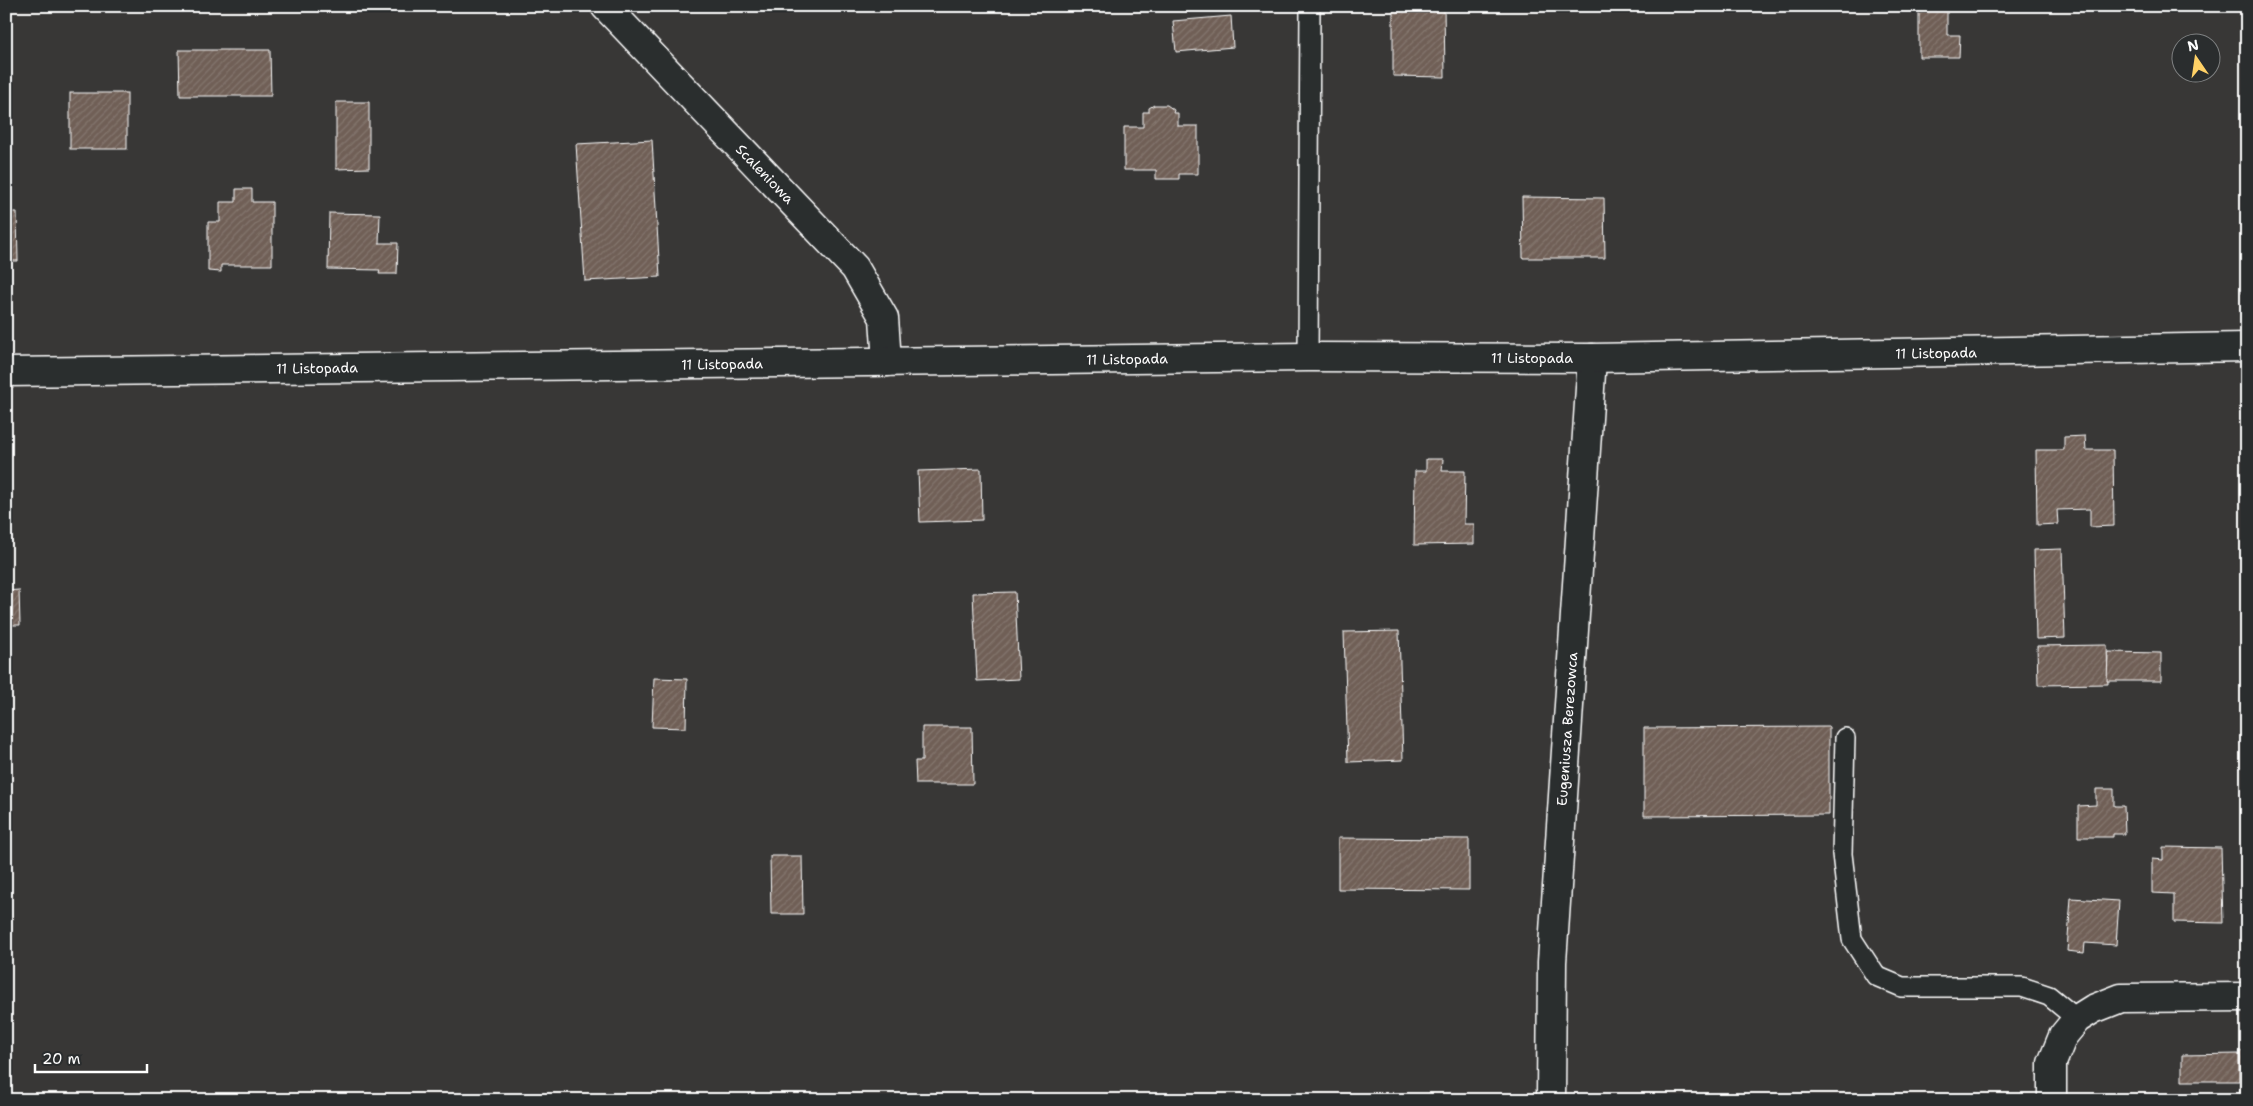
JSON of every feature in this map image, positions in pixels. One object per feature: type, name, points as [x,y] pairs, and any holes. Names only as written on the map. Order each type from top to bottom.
[{"type":"main road","name":"Scaleniowa","points":[[605,6],[855,268],[884,318],[887,362]]},
{"type":"main road","name":"11 Listopada","points":[[6,372],[1308,357],[1592,358],[2247,347]]},
{"type":"main road","name":"Eugeniusza Berezowca","points":[[1551,1100],[1552,962],[1592,358]]},
{"type":"main road","points":[[2052,1100],[2052,1063],[2063,1036],[2077,1019],[2093,1009],[2121,998],[2247,997]]},
{"type":"lane","points":[[1308,357],[1310,6]]},
{"type":"lane","points":[[1845,738],[1842,854],[1852,938],[1876,976],[1902,987],[2022,987],[2049,996],[2077,1019]]},
{"type":"path","points":[[2241,292],[2247,292]]},
{"type":"building","points":[[1153,6],[1221,6],[1221,11],[1153,10]]},
{"type":"building","points":[[1393,6],[1444,6],[1445,77],[1393,76]]},
{"type":"building","points":[[1919,6],[1947,6],[1947,35],[1960,35],[1959,57],[1919,57]]},
{"type":"building","points":[[1231,16],[1233,47],[1176,52],[1173,21]]},
{"type":"building","points":[[179,50],[270,50],[271,96],[180,96]]},
{"type":"building","points":[[70,93],[127,93],[127,149],[70,149]]},
{"type":"building","points":[[336,102],[369,102],[369,168],[336,169]]},
{"type":"building","points":[[1154,105],[1167,105],[1174,110],[1173,113],[1178,113],[1178,126],[1198,126],[1198,174],[1179,174],[1179,179],[1156,179],[1156,170],[1124,170],[1124,127],[1143,127],[1143,112],[1149,112],[1149,108]]},
{"type":"building","points":[[652,140],[660,277],[585,281],[576,144]]},
{"type":"building","points":[[2244,179],[2247,179],[2247,231],[2244,231]]},
{"type":"building","points":[[236,189],[252,189],[252,202],[272,202],[272,265],[221,265],[221,272],[208,271],[208,222],[220,222],[220,202],[236,202]]},
{"type":"building","points":[[1522,197],[1604,198],[1605,258],[1523,258]]},
{"type":"building","points":[[6,212],[17,212],[18,261],[6,261]]},
{"type":"building","points":[[329,213],[380,214],[379,243],[398,243],[397,274],[379,274],[380,270],[328,269]]},
{"type":"building","points":[[2085,436],[2086,450],[2113,450],[2114,526],[2090,527],[2090,509],[2057,510],[2058,524],[2037,525],[2036,450],[2064,450],[2064,437]]},
{"type":"building","points":[[1426,459],[1443,459],[1442,471],[1465,471],[1464,524],[1474,524],[1474,544],[1414,545],[1415,471],[1426,471]]},
{"type":"building","points":[[981,469],[982,520],[920,522],[918,471]]},
{"type":"building","points":[[2062,549],[2065,638],[2036,639],[2034,550]]},
{"type":"building","points":[[19,590],[20,625],[6,625],[6,591]]},
{"type":"building","points":[[1015,592],[1019,679],[977,681],[973,593]]},
{"type":"building","points":[[1399,631],[1403,760],[1348,762],[1344,632]]},
{"type":"building","points":[[2107,645],[2108,684],[2038,685],[2037,646]]},
{"type":"building","points":[[2108,652],[2161,653],[2161,681],[2107,681]]},
{"type":"building","points":[[654,678],[687,679],[686,728],[652,727]]},
{"type":"building","points":[[922,727],[972,727],[973,784],[916,784],[915,761],[922,761]]},
{"type":"building","points":[[1829,727],[1829,815],[1644,816],[1644,728]]},
{"type":"building","points":[[2096,789],[2114,789],[2114,806],[2124,806],[2125,834],[2113,834],[2113,837],[2078,837],[2078,806],[2096,805]]},
{"type":"building","points":[[1338,838],[1469,839],[1469,890],[1338,889]]},
{"type":"building","points":[[2163,847],[2221,848],[2223,923],[2174,922],[2174,894],[2152,893],[2152,859],[2163,860]]},
{"type":"building","points":[[770,856],[802,856],[803,914],[771,914]]},
{"type":"building","points":[[2071,898],[2119,901],[2116,945],[2085,943],[2084,953],[2067,951]]},
{"type":"building","points":[[2240,1051],[2247,1051],[2247,1100],[2240,1100]]},
{"type":"building","points":[[2239,1054],[2239,1081],[2182,1081],[2182,1055]]}]
